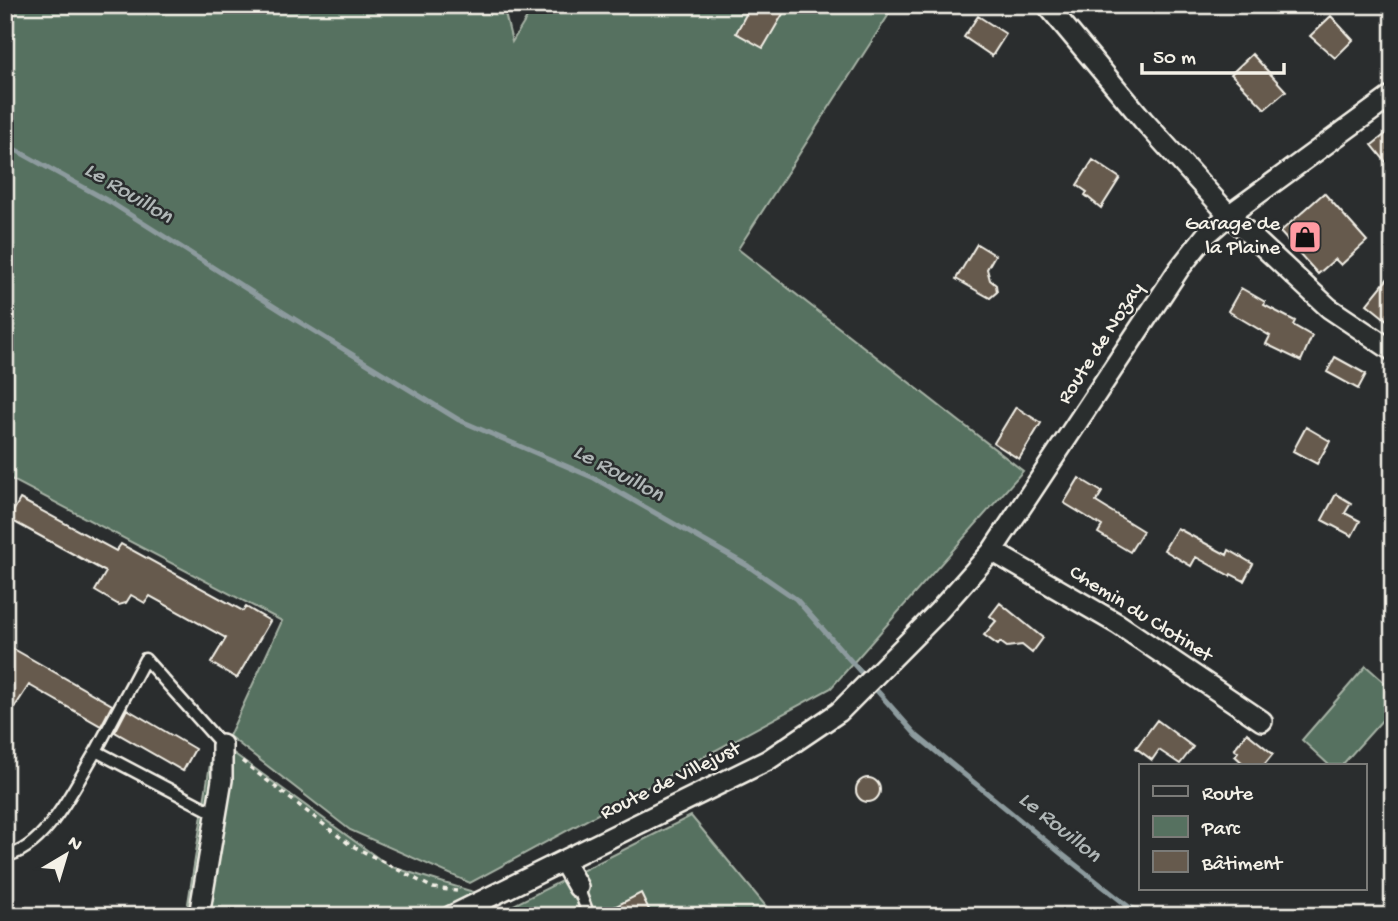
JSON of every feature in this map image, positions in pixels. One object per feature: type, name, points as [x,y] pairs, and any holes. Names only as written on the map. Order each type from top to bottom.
[{"type":"street","points":[[1047,5],[1143,120],[1229,215],[1329,308],[1393,351]]},
{"type":"street","name":"Route de Nozay","points":[[892,660],[992,551],[1179,269],[1206,235],[1229,215],[1393,95]]},
{"type":"street","name":"Chemin du Clotinet","points":[[992,551],[1118,624],[1262,721]]},
{"type":"street","name":"Route de Villejust","points":[[451,916],[768,760],[839,712],[892,660]]},
{"type":"street","points":[[199,916],[222,779],[222,745]]},
{"type":"street","points":[[563,861],[578,887]]},
{"type":"lane","points":[[5,856],[15,854],[45,832],[96,751],[145,659],[222,745]]},
{"type":"lane","points":[[96,751],[217,814]]},
{"type":"lane","points":[[578,887],[589,916]]},
{"type":"path","points":[[222,745],[349,844],[433,887],[458,891]]},
{"type":"green space","points":[[5,5],[503,5],[512,42],[535,5],[895,5],[738,249],[1023,471],[831,688],[470,883],[350,830],[229,736],[282,621],[5,476]]},
{"type":"green space","points":[[1366,666],[1393,690],[1393,708],[1343,764],[1328,764],[1302,740]]},
{"type":"green space","points":[[214,739],[389,866],[480,894],[438,916],[186,916]]},
{"type":"green space","points":[[691,816],[774,916],[492,916]]},
{"type":"building","points":[[751,5],[773,5],[784,12],[763,48],[736,33]]},
{"type":"building","points":[[978,16],[1006,34],[992,56],[964,37]]},
{"type":"building","points":[[1331,16],[1353,40],[1335,58],[1310,36]]},
{"type":"building","points":[[1252,54],[1286,91],[1265,109],[1231,74]]},
{"type":"building","points":[[1393,128],[1393,171],[1372,145]]},
{"type":"building","points":[[1093,160],[1120,178],[1101,208],[1077,185]]},
{"type":"building","points":[[1324,193],[1367,241],[1341,265],[1335,259],[1318,274],[1280,232]]},
{"type":"building","points":[[977,244],[995,255],[987,269],[997,292],[990,298],[956,279]]},
{"type":"building","points":[[1393,272],[1393,325],[1367,304]]},
{"type":"building","points":[[1241,288],[1265,302],[1264,305],[1295,321],[1293,325],[1312,336],[1301,361],[1266,344],[1270,336],[1228,311]]},
{"type":"building","points":[[1335,357],[1366,374],[1358,389],[1327,372]]},
{"type":"building","points":[[1016,407],[1041,423],[1019,459],[994,443]]},
{"type":"building","points":[[1306,427],[1330,441],[1317,464],[1293,451]]},
{"type":"building","points":[[1079,478],[1102,492],[1096,502],[1143,531],[1130,552],[1098,533],[1102,526],[1064,503]]},
{"type":"building","points":[[1336,494],[1351,503],[1345,513],[1360,521],[1352,536],[1322,520]]},
{"type":"building","points":[[20,499],[116,551],[121,544],[243,611],[246,607],[270,621],[237,678],[211,663],[226,638],[150,596],[145,603],[131,595],[126,603],[119,605],[95,591],[106,572],[9,519]]},
{"type":"building","points":[[1177,528],[1227,555],[1229,550],[1253,564],[1244,581],[1196,557],[1191,566],[1164,550]]},
{"type":"building","points":[[1000,603],[1043,638],[1032,653],[1022,645],[1007,647],[1000,642],[998,645],[984,635],[996,621],[990,616]]},
{"type":"building","points":[[5,644],[112,705],[101,726],[29,685],[5,722]]},
{"type":"building","points":[[127,709],[195,749],[183,771],[115,732]]},
{"type":"building","points":[[1157,720],[1193,747],[1180,764],[1159,750],[1152,760],[1136,748]]},
{"type":"building","points":[[1247,733],[1273,754],[1265,764],[1244,764],[1235,756],[1238,752],[1234,749]]},
{"type":"building","points":[[868,778],[877,781],[880,790],[877,799],[868,802],[859,799],[856,790],[859,781]]},
{"type":"building","points":[[641,893],[652,916],[597,916]]},
{"type":"waterway","name":"Le Rouillon","points":[[5,144],[110,202],[459,420],[594,478],[748,566],[796,599],[866,678]]},
{"type":"waterway","name":"Le Rouillon","points":[[872,685],[917,736],[1129,907],[1154,916]]},
{"type":"place","name":"Garage de la Plaine","points":[[1305,237]]}]
